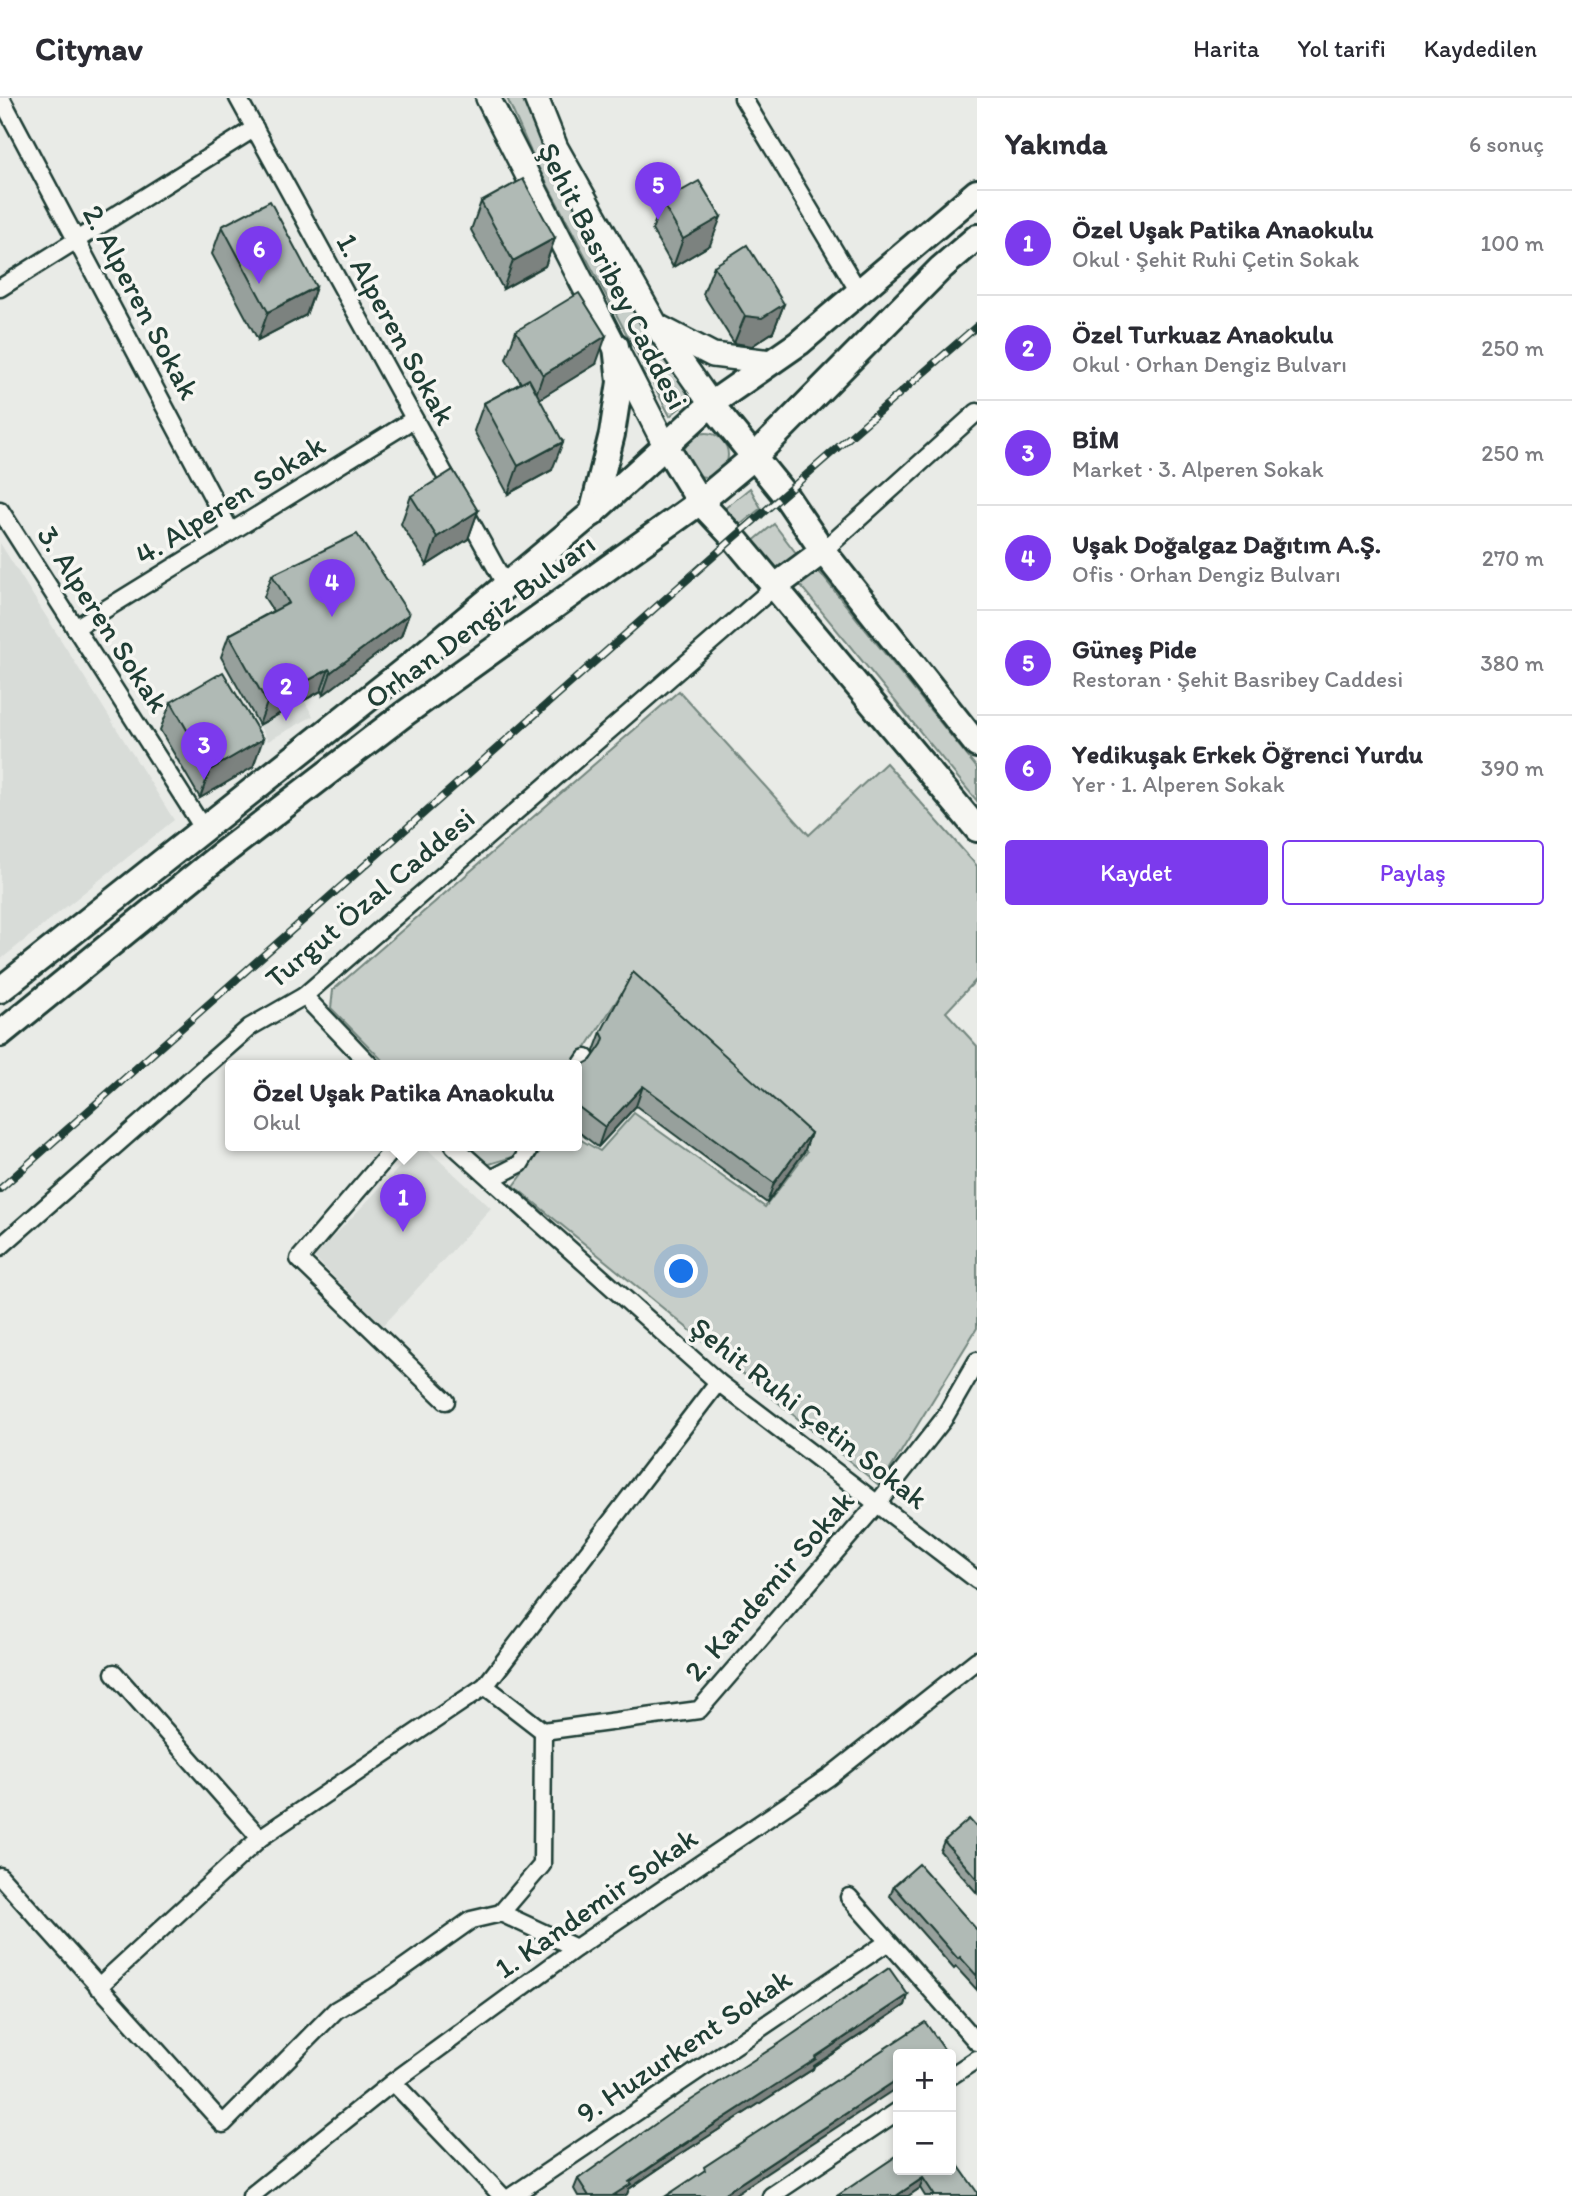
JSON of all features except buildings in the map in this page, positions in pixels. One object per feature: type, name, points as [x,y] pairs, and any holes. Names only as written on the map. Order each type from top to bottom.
[{"type":"main road","name":"Orhan Dengiz Bulvarı","points":[[0,990],[412,664],[591,514],[710,404],[799,343],[977,192]]},
{"type":"main road","name":"Orhan Dengiz Bulvarı","points":[[0,1034],[218,857],[404,714],[700,502],[754,457],[941,268],[977,237]]},
{"type":"main road","points":[[591,514],[612,434],[620,382],[616,346]]},
{"type":"main road","points":[[710,404],[785,495],[823,551],[977,745]]},
{"type":"main road","points":[[665,445],[700,502],[734,538],[773,588],[977,829]]},
{"type":"main road","points":[[773,588],[823,551]]},
{"type":"street","name":"2. Alperen Sokak","points":[[1,98],[231,531]]},
{"type":"street","name":"1. Alperen Sokak","points":[[238,98],[506,586]]},
{"type":"street","name":"Şehit Basribey Caddesi","points":[[488,98],[665,445]]},
{"type":"street","name":"Şehit Basribey Caddesi","points":[[536,98],[556,148],[657,327],[710,404]]},
{"type":"street","points":[[743,98],[859,292]]},
{"type":"street","points":[[0,289],[255,128]]},
{"type":"street","points":[[657,327],[713,355],[771,362]]},
{"type":"street","points":[[823,551],[977,412]]},
{"type":"street","name":"4. Alperen Sokak","points":[[75,628],[414,419]]},
{"type":"street","name":"3. Alperen Sokak","points":[[0,510],[204,828]]},
{"type":"street","name":"Turgut Özal Caddesi","points":[[0,1247],[250,1027],[304,996],[773,588]]},
{"type":"street","points":[[304,996],[365,1060]]},
{"type":"street","points":[[582,1064],[586,1058]]},
{"type":"street","points":[[392,1151],[299,1259],[446,1401]]},
{"type":"street","name":"Şehit Ruhi Çetin Sokak","points":[[459,1151],[718,1382],[977,1580]]},
{"type":"street","points":[[491,1179],[520,1164],[528,1151]]},
{"type":"street","name":"2. Kandemir Sokak","points":[[544,1731],[699,1710],[877,1504],[943,1420],[977,1361]]},
{"type":"street","points":[[98,1987],[260,1838],[485,1686],[718,1382]]},
{"type":"street","name":"1. Kandemir Sokak","points":[[260,2193],[393,2082],[576,1948],[829,1777],[977,1660]]},
{"type":"street","points":[[114,1672],[260,1838]]},
{"type":"street","points":[[0,1876],[223,2124],[337,2010],[385,1981],[471,1920],[501,1913],[542,1865],[544,1731],[485,1686]]},
{"type":"street","points":[[849,1897],[977,2042]]},
{"type":"street","points":[[501,1913],[576,1948]]},
{"type":"street","name":"9. Huzurkent Sokak","points":[[512,2196],[888,1942]]},
{"type":"street","points":[[956,2073],[977,2059]]},
{"type":"street","points":[[393,2082],[502,2196]]},
{"type":"street","points":[[771,2196],[897,2112]]},
{"type":"shaded area","points":[[507,98],[525,98],[547,151],[630,307],[692,398],[670,416],[535,161]]},
{"type":"shaded area","points":[[706,433],[721,440],[728,455],[721,470],[706,477],[691,470],[684,455],[691,440]]},
{"type":"shaded area","points":[[750,488],[761,508],[740,525],[724,509]]},
{"type":"shaded area","points":[[774,524],[799,557],[779,571],[752,542]]},
{"type":"shaded area","points":[[0,543],[174,820],[0,960]]},
{"type":"shaded area","points":[[817,569],[977,768],[977,801],[799,584]]},
{"type":"shaded area","points":[[679,691],[809,835],[886,763],[977,866],[977,979],[946,1012],[977,1046],[977,1328],[880,1486],[514,1186],[540,1151],[582,1151],[582,1140],[600,1151],[634,1113],[765,1207],[807,1152],[625,988],[578,1060],[382,1060],[331,1008],[333,990]]},
{"type":"shaded area","points":[[304,700],[313,716],[268,741],[259,725]]},
{"type":"shaded area","points":[[415,1151],[429,1151],[491,1208],[383,1326],[314,1257]]},
{"type":"shaded area","points":[[472,1151],[520,1151],[516,1156],[486,1165]]},
{"type":"railway","points":[[0,1189],[977,326]]},
{"type":"place","name":"Güneş Pide","points":[[658,220]]},
{"type":"place","name":"Yedikuşak Erkek Öğrenci Yurdu","points":[[259,284]]},
{"type":"place","name":"Uşak Doğalgaz Dağıtım A.Ş.","points":[[332,617]]},
{"type":"place","name":"Özel Turkuaz Anaokulu","points":[[286,721]]},
{"type":"place","name":"BİM","points":[[204,780]]},
{"type":"place","name":"Özel Uşak Patika Anaokulu","points":[[403,1232]]}]
